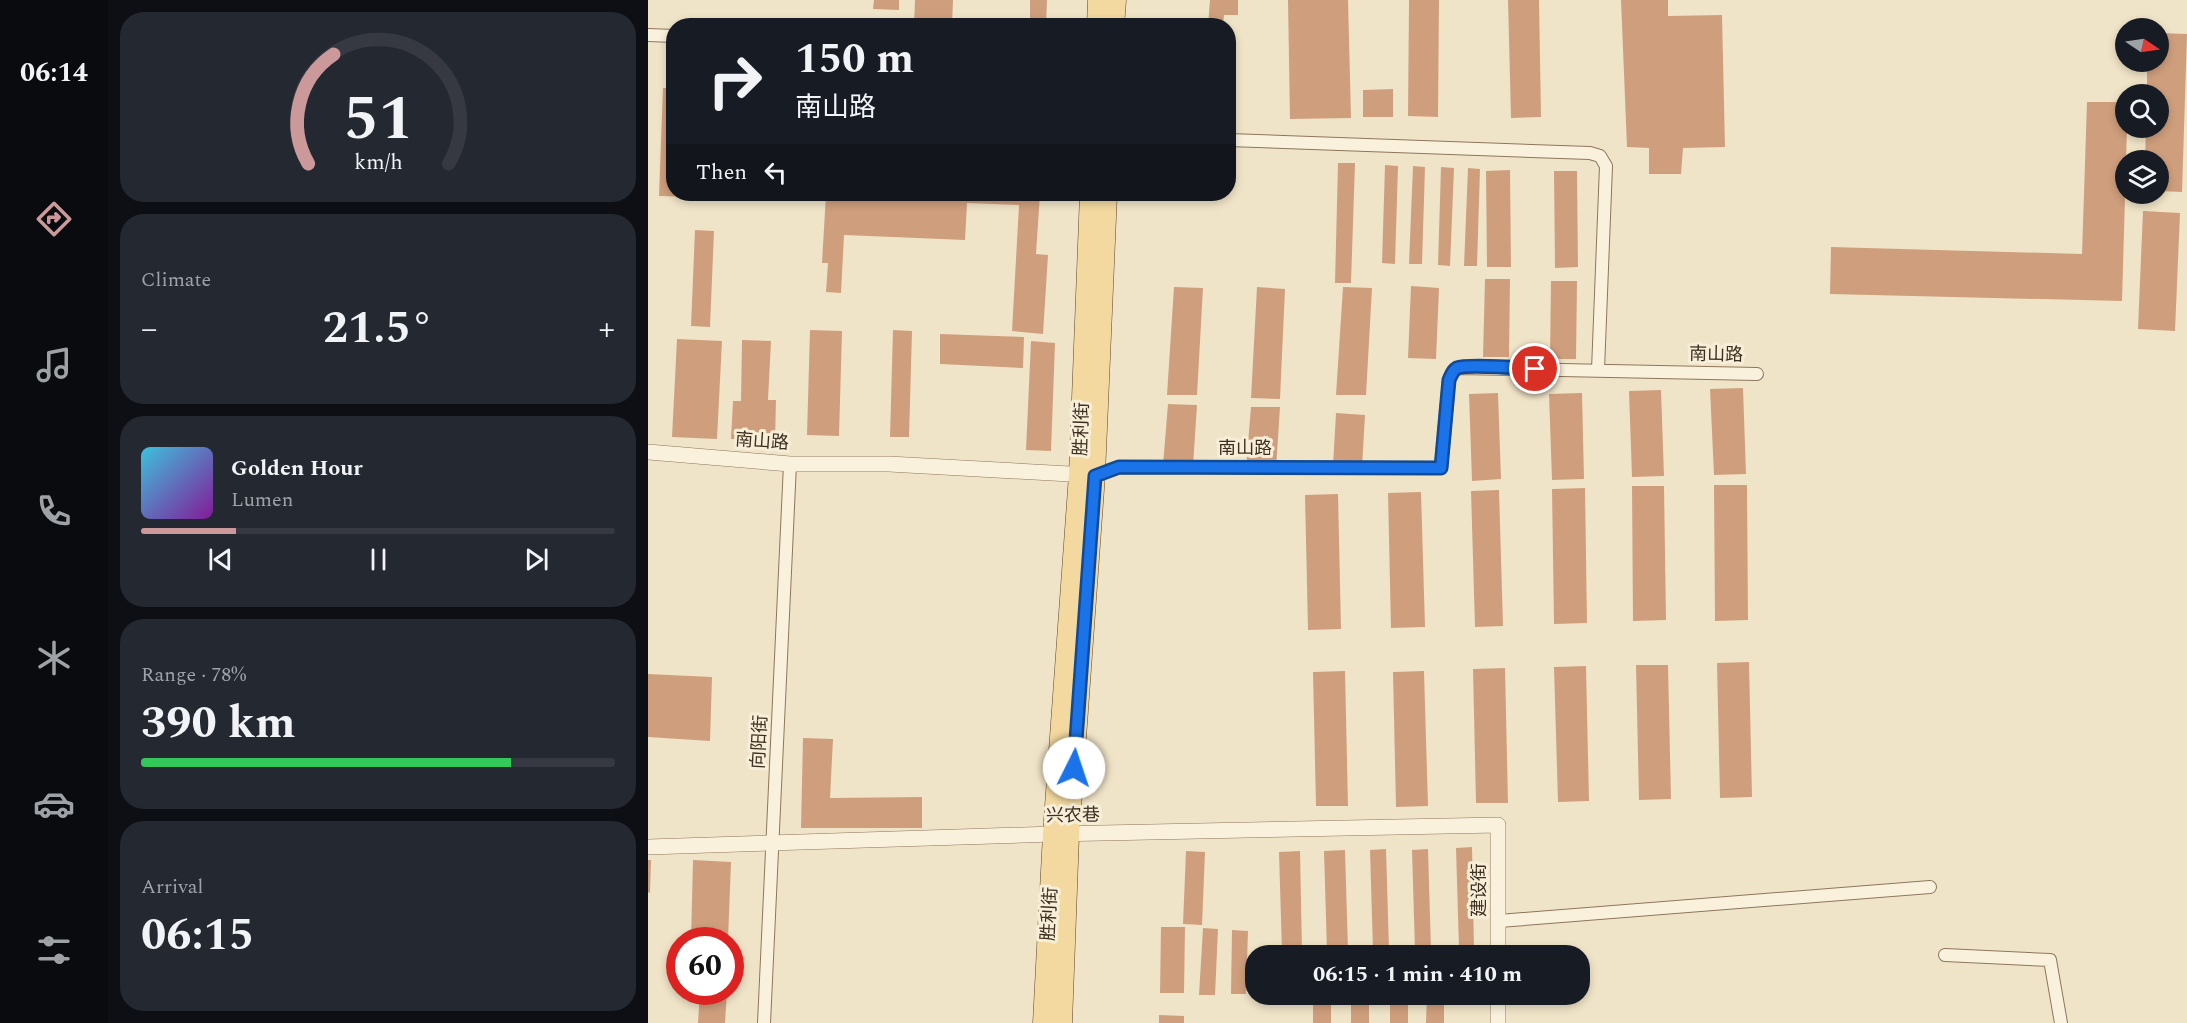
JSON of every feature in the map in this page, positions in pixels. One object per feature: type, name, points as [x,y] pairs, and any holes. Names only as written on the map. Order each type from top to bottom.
[{"type":"main road","points":[[1097,18],[1098,0]]},
{"type":"main road","points":[[1115,18],[1116,0]]},
{"type":"main road","name":"胜利街","points":[[1087,475],[1090,201]]},
{"type":"main road","name":"胜利街","points":[[1043,1023],[1061,835],[1107,201]]},
{"type":"main road","name":"胜利街","points":[[1061,835],[1062,1023]]},
{"type":"street","points":[[648,35],[666,36]]},
{"type":"street","points":[[1236,140],[1590,153],[1600,156],[1606,166],[1598,370]]},
{"type":"street","name":"南山路","points":[[648,452],[790,464],[889,464],[1087,475],[1119,467],[1441,468],[1449,380],[1453,371],[1458,368],[1757,374]]},
{"type":"street","name":"向阳街","points":[[764,1023],[790,464]]},
{"type":"street","name":"兴农巷","points":[[648,846],[1498,825]]},
{"type":"street","name":"建设街","points":[[1498,825],[1498,945]]},
{"type":"street","points":[[1498,921],[1930,886]]},
{"type":"street","points":[[1945,955],[2050,960],[2061,1023]]},
{"type":"street","points":[[1498,1005],[1498,1023]]},
{"type":"building","points":[[874,0],[899,0],[899,10],[873,9]]},
{"type":"building","points":[[915,0],[953,0],[952,18],[914,18]]},
{"type":"building","points":[[1030,0],[1047,0],[1046,18],[1030,18]]},
{"type":"building","points":[[1210,0],[1238,0],[1238,15],[1209,18]]},
{"type":"building","points":[[1288,0],[1348,0],[1351,118],[1290,119]]},
{"type":"building","points":[[1409,0],[1439,0],[1438,117],[1408,116]]},
{"type":"building","points":[[1508,0],[1539,0],[1541,117],[1511,118]]},
{"type":"building","points":[[1621,0],[1668,0],[1668,16],[1722,15],[1725,147],[1683,148],[1681,174],[1649,174],[1649,148],[1627,147]]},
{"type":"building","points":[[2169,33],[2187,34],[2182,192],[2169,191],[2169,150],[2145,150],[2146,138],[2169,138],[2169,84],[2147,84],[2147,72],[2169,72]]},
{"type":"building","points":[[663,88],[666,88],[666,196],[659,196]]},
{"type":"building","points":[[1393,89],[1393,117],[1363,117],[1363,90]]},
{"type":"building","points":[[2087,102],[2115,102],[2115,138],[2127,138],[2126,150],[2115,150],[2115,204],[2125,204],[2122,301],[1830,294],[1831,247],[2082,254]]},
{"type":"building","points":[[1338,163],[1355,163],[1351,283],[1335,283]]},
{"type":"building","points":[[1385,165],[1398,166],[1395,264],[1382,263]]},
{"type":"building","points":[[1413,166],[1425,167],[1422,264],[1409,264]]},
{"type":"building","points":[[1441,167],[1454,168],[1450,266],[1438,265]]},
{"type":"building","points":[[1468,168],[1480,169],[1477,266],[1464,266]]},
{"type":"building","points":[[1510,170],[1511,267],[1487,267],[1486,171]]},
{"type":"building","points":[[1554,171],[1577,171],[1578,267],[1555,268]]},
{"type":"building","points":[[826,201],[1040,201],[1036,254],[1048,255],[1043,334],[1012,331],[1019,205],[967,203],[965,240],[844,235],[841,293],[826,292],[828,263],[822,263]]},
{"type":"building","points":[[2143,211],[2180,213],[2175,331],[2138,329]]},
{"type":"building","points":[[695,230],[714,231],[710,327],[691,326]]},
{"type":"building","points":[[1485,279],[1510,279],[1509,357],[1483,357]]},
{"type":"building","points":[[1551,281],[1577,281],[1576,359],[1550,359]]},
{"type":"building","points":[[1411,286],[1439,288],[1436,359],[1408,358]]},
{"type":"building","points":[[1174,287],[1203,288],[1197,395],[1167,395]]},
{"type":"building","points":[[1257,287],[1285,289],[1280,399],[1251,398]]},
{"type":"building","points":[[1343,287],[1372,288],[1366,395],[1336,395]]},
{"type":"building","points":[[810,330],[842,331],[839,436],[807,435]]},
{"type":"building","points":[[893,330],[912,331],[909,437],[890,437]]},
{"type":"building","points":[[940,334],[1024,337],[1023,368],[940,364]]},
{"type":"building","points":[[677,339],[722,341],[717,439],[672,437]]},
{"type":"building","points":[[742,340],[771,341],[768,400],[776,400],[775,441],[731,439],[733,401],[741,401]]},
{"type":"building","points":[[1031,341],[1055,343],[1051,451],[1026,450]]},
{"type":"building","points":[[1743,388],[1746,474],[1714,475],[1710,389]]},
{"type":"building","points":[[1661,390],[1664,476],[1632,477],[1629,391]]},
{"type":"building","points":[[1498,393],[1501,479],[1472,481],[1469,394]]},
{"type":"building","points":[[1582,393],[1584,479],[1552,480],[1549,394]]},
{"type":"building","points":[[1168,404],[1197,405],[1193,466],[1163,465]]},
{"type":"building","points":[[1251,407],[1280,407],[1276,469],[1246,468]]},
{"type":"building","points":[[1336,413],[1365,415],[1362,467],[1333,466]]},
{"type":"building","points":[[1714,485],[1747,485],[1748,620],[1715,621]]},
{"type":"building","points":[[1632,486],[1664,486],[1666,620],[1633,621]]},
{"type":"building","points":[[1585,488],[1587,623],[1554,624],[1552,489]]},
{"type":"building","points":[[1499,490],[1503,626],[1475,627],[1471,491]]},
{"type":"building","points":[[1421,492],[1425,627],[1391,628],[1388,493]]},
{"type":"building","points":[[1338,494],[1341,629],[1308,630],[1305,495]]},
{"type":"building","points":[[1749,662],[1752,797],[1720,798],[1717,663]]},
{"type":"building","points":[[1636,665],[1668,665],[1671,799],[1639,800]]},
{"type":"building","points":[[1586,666],[1589,801],[1558,802],[1554,667]]},
{"type":"building","points":[[1505,668],[1508,803],[1476,803],[1473,669]]},
{"type":"building","points":[[1345,671],[1348,806],[1316,806],[1313,672]]},
{"type":"building","points":[[1424,671],[1428,806],[1396,807],[1393,672]]},
{"type":"building","points":[[648,674],[712,677],[710,741],[648,737]]},
{"type":"building","points":[[803,738],[833,739],[830,798],[922,797],[922,828],[801,828]]},
{"type":"building","points":[[1472,847],[1474,945],[1459,945],[1456,848]]},
{"type":"building","points":[[1386,849],[1389,945],[1373,945],[1370,850]]},
{"type":"building","points":[[1428,849],[1431,945],[1415,945],[1412,850]]},
{"type":"building","points":[[1345,850],[1348,945],[1327,945],[1324,851]]},
{"type":"building","points":[[1186,851],[1205,852],[1202,925],[1183,924]]},
{"type":"building","points":[[1300,851],[1302,945],[1282,945],[1279,852]]},
{"type":"building","points":[[648,860],[651,860],[650,893],[648,892]]},
{"type":"building","points":[[693,860],[731,862],[728,927],[691,927]]},
{"type":"building","points":[[1161,927],[1185,927],[1184,993],[1160,993]]},
{"type":"building","points":[[1203,928],[1218,929],[1215,995],[1199,995]]},
{"type":"building","points":[[1232,930],[1248,931],[1248,945],[1245,945],[1245,994],[1231,994]]},
{"type":"building","points":[[699,1005],[726,1005],[725,1023],[698,1023]]},
{"type":"building","points":[[1313,1005],[1331,1005],[1331,1023],[1313,1023]]},
{"type":"building","points":[[1351,1005],[1369,1005],[1369,1023],[1351,1023]]},
{"type":"building","points":[[1390,1005],[1408,1005],[1408,1023],[1390,1023]]},
{"type":"building","points":[[1427,1005],[1444,1005],[1444,1023],[1426,1023]]},
{"type":"building","points":[[1159,1015],[1184,1016],[1184,1023],[1159,1023]]},
{"type":"route","points":[[1074,768],[1095,476],[1119,467],[1441,468],[1449,380],[1453,371],[1458,368],[1473,367],[1535,369]]}]
